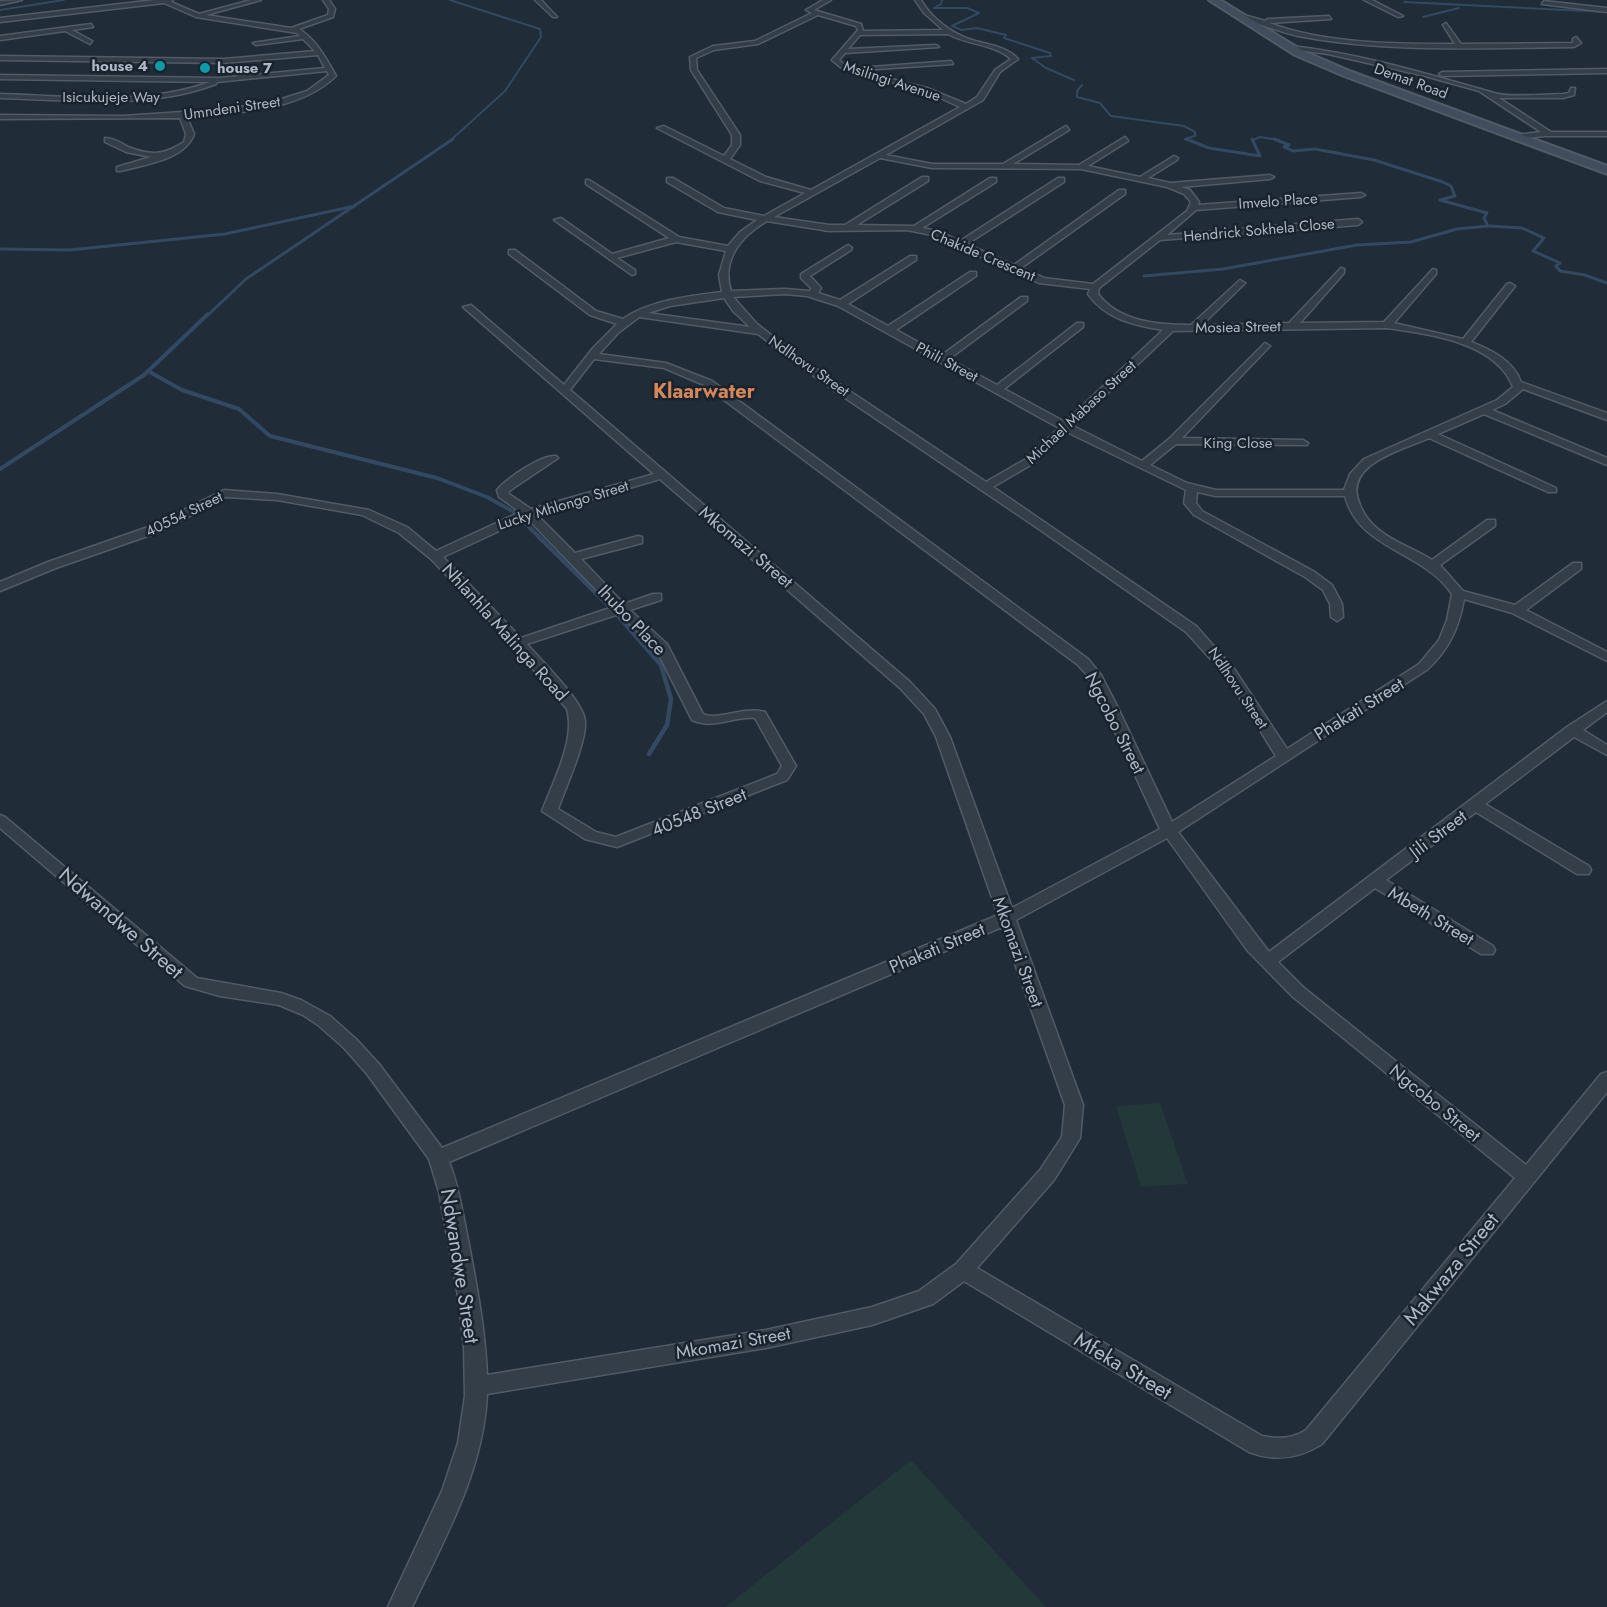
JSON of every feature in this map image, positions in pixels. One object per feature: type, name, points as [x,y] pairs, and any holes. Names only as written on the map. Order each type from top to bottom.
[{"type":"street","points":[[0,3],[19,0]]},
{"type":"street","points":[[0,20],[167,0],[196,15],[293,29],[307,38],[331,69],[219,80],[0,77]]},
{"type":"street","points":[[196,15],[258,0]]},
{"type":"street","points":[[293,29],[331,16],[332,9],[326,0]]},
{"type":"street","points":[[538,0],[555,16]]},
{"type":"street","points":[[818,12],[809,10],[828,0]]},
{"type":"street","points":[[727,296],[723,268],[737,238],[765,217],[980,98],[997,71],[1015,59],[1001,50],[967,41],[948,32],[922,8],[918,0]]},
{"type":"street","name":"Demat Road","points":[[1214,0],[1292,48],[1348,74],[1607,170]]},
{"type":"street","points":[[1367,0],[1400,16]]},
{"type":"street","points":[[1544,3],[1607,10]]},
{"type":"street","points":[[725,160],[736,145],[736,135],[694,70],[692,59],[696,54],[713,48],[756,43],[818,12]]},
{"type":"street","name":"Msilingi Avenue","points":[[818,12],[859,25],[859,33],[835,60],[846,69],[917,86],[966,107]]},
{"type":"street","points":[[1234,14],[1262,21],[1287,32],[1328,38],[1459,46],[1574,45],[1578,43],[1576,39]]},
{"type":"street","points":[[1262,21],[1329,18]]},
{"type":"street","points":[[1446,25],[1459,46]]},
{"type":"street","points":[[0,38],[91,26]]},
{"type":"street","points":[[65,29],[90,42]]},
{"type":"street","points":[[859,33],[948,32]]},
{"type":"street","points":[[256,44],[307,38]]},
{"type":"street","points":[[842,51],[936,47]]},
{"type":"street","points":[[1292,48],[1328,52],[1427,74],[1495,96],[1563,96],[1572,94],[1573,89]]},
{"type":"street","points":[[0,58],[224,61],[320,53]]},
{"type":"street","points":[[846,69],[951,63]]},
{"type":"street","name":"Umndeni Street","points":[[0,117],[132,119],[183,116],[265,106],[294,99],[325,83],[333,76],[331,69]]},
{"type":"street","points":[[1427,74],[1607,71]]},
{"type":"street","name":"Isicukujeje Way","points":[[0,96],[154,98],[189,92],[219,80]]},
{"type":"street","points":[[1495,96],[1503,106],[1548,134]]},
{"type":"street","points":[[120,169],[160,157],[188,143],[190,134],[183,116]]},
{"type":"street","points":[[661,128],[704,152],[763,179],[810,192]]},
{"type":"street","points":[[1006,165],[1066,128]]},
{"type":"street","points":[[1519,137],[1548,134],[1607,134]]},
{"type":"street","points":[[1081,168],[1125,139]]},
{"type":"street","points":[[108,140],[129,150],[160,157]]},
{"type":"street","points":[[877,155],[933,166],[1006,165],[1081,168],[1169,185],[1192,197],[1196,202],[1195,208],[1161,238],[1095,287]]},
{"type":"street","points":[[1142,179],[1174,158]]},
{"type":"street","points":[[1169,185],[1270,177]]},
{"type":"street","points":[[846,228],[926,179]]},
{"type":"street","name":"Chakide Crescent","points":[[670,180],[721,210],[846,228],[916,228],[961,244],[1048,282],[1095,287]]},
{"type":"street","points":[[916,228],[993,180]]},
{"type":"street","points":[[961,244],[1061,180]]},
{"type":"street","points":[[589,182],[676,239],[730,249]]},
{"type":"street","points":[[1014,269],[1122,192]]},
{"type":"street","name":"Imvelo Place","points":[[1195,208],[1360,195]]},
{"type":"street","points":[[558,220],[632,272]]},
{"type":"street","name":"Hendrick Sokhela Close","points":[[1161,238],[1358,222]]},
{"type":"street","points":[[610,257],[676,239]]},
{"type":"street","points":[[813,294],[816,288],[804,276],[848,248]]},
{"type":"street","points":[[512,252],[593,314],[625,323]]},
{"type":"street","points":[[841,304],[913,258]]},
{"type":"street","points":[[1292,326],[1341,271]]},
{"type":"street","points":[[1387,325],[1433,272]]},
{"type":"street","points":[[889,330],[973,274]]},
{"type":"street","points":[[1193,328],[1240,283]]},
{"type":"street","points":[[1466,343],[1510,286]]},
{"type":"street","name":"Mosiea Street","points":[[1095,287],[1093,294],[1107,310],[1135,321],[1170,328],[1387,325],[1428,332],[1466,343],[1509,369],[1517,384]]},
{"type":"street","name":"Phili Street","points":[[565,390],[592,356],[625,323],[638,314],[661,306],[727,296],[792,292],[813,294],[841,304],[1066,427],[1192,489],[1216,493],[1349,493]]},
{"type":"street","name":"Ndlhovu Street","points":[[727,296],[744,319],[760,332],[1146,597],[1211,646],[1284,757]]},
{"type":"street","points":[[940,360],[1024,299]]},
{"type":"street","name":"Mkomazi Street","points":[[468,307],[860,645],[905,685],[930,712],[943,737],[1005,919],[1074,1105],[1071,1138],[1047,1175],[963,1270],[926,1298],[872,1316],[766,1339],[477,1386]]},
{"type":"street","points":[[638,314],[760,332]]},
{"type":"street","points":[[997,389],[1011,381],[1080,325]]},
{"type":"street","name":"Michael Mabaso Street","points":[[985,487],[1030,461],[1170,328]]},
{"type":"street","points":[[1142,466],[1173,441],[1265,346]]},
{"type":"street","name":"Ngcobo Street","points":[[592,356],[663,363],[692,373],[708,382],[1083,663],[1094,675],[1110,706],[1169,831],[1253,946],[1298,992],[1526,1176]]},
{"type":"street","points":[[1607,417],[1517,384],[1514,393],[1484,410],[1361,466],[1352,478],[1349,493],[1358,518],[1366,527],[1379,537],[1432,565],[1446,577],[1458,594],[1517,610],[1607,657]]},
{"type":"street","points":[[1484,410],[1607,462]]},
{"type":"street","points":[[1430,434],[1552,490]]},
{"type":"street","name":"King Close","points":[[1173,441],[1303,443]]},
{"type":"street","name":"Ihubo Place","points":[[552,458],[502,490],[506,498],[529,513],[662,646],[697,717],[711,722],[746,713],[760,715]]},
{"type":"street","name":"Lucky Mhlongo Street","points":[[435,556],[484,531],[529,513],[661,475]]},
{"type":"street","points":[[1192,489],[1190,502],[1198,513],[1309,574],[1328,588],[1336,604],[1337,617]]},
{"type":"street","name":"40554 Street","points":[[0,587],[52,565],[146,533],[217,495],[233,492],[345,507],[365,512],[403,530],[435,556]]},
{"type":"street","points":[[1432,565],[1491,523]]},
{"type":"street","points":[[572,558],[638,540]]},
{"type":"street","name":"Nhlanhla Malinga Road","points":[[435,556],[564,695],[578,721],[576,737],[550,811]]},
{"type":"street","points":[[1517,610],[1577,566]]},
{"type":"street","name":"Phakati Street","points":[[438,1158],[1005,919],[1169,831],[1435,659],[1446,641],[1458,594]]},
{"type":"street","points":[[518,643],[657,597]]},
{"type":"street","name":"Jili Street","points":[[1268,961],[1607,705]]},
{"type":"street","name":"40548 Street","points":[[550,811],[590,836],[604,842],[617,842],[773,782],[787,772],[789,766],[760,715]]},
{"type":"street","points":[[1572,730],[1607,751]]},
{"type":"street","points":[[1476,805],[1583,870]]},
{"type":"street","name":"Ndwandwe Street","points":[[0,820],[170,967],[191,982],[217,990],[281,1000],[306,1009],[336,1028],[370,1064],[438,1158],[446,1181],[463,1264],[477,1386],[474,1419],[465,1460],[446,1508],[400,1607]]},
{"type":"street","name":"Mbeth Street","points":[[1374,881],[1487,950]]},
{"type":"street","name":"Makwaza Street","points":[[1287,1449],[1302,1445],[1314,1437],[1607,1079]]},
{"type":"street","name":"Mfeka Street","points":[[963,1270],[1236,1434],[1257,1445],[1287,1449]]},
{"type":"green space","points":[[1160,1103],[1188,1184],[1141,1187],[1116,1106]]},
{"type":"green space","points":[[911,1460],[1046,1607],[725,1607]]},
{"type":"waterway","points":[[0,10],[64,0]]},
{"type":"waterway","points":[[450,0],[540,29],[541,37],[505,91],[451,140]]},
{"type":"waterway","points":[[942,0],[941,4],[934,8],[967,8],[979,13],[952,26],[962,30],[977,28],[1006,35],[1004,38],[1050,53],[1051,56],[1032,58],[1046,68],[1074,80]]},
{"type":"waterway","points":[[1404,2],[1607,12]]},
{"type":"waterway","points":[[1423,17],[1459,8]]},
{"type":"waterway","points":[[1082,85],[1077,91],[1077,97],[1100,103],[1111,116],[1184,126],[1195,132],[1195,136],[1185,139],[1188,140]]},
{"type":"waterway","points":[[1253,140],[1260,137],[1275,139]]},
{"type":"waterway","points":[[353,206],[453,139]]},
{"type":"waterway","points":[[1186,139],[1209,148],[1260,156],[1252,139]]},
{"type":"waterway","points":[[1275,139],[1279,140]]},
{"type":"waterway","points":[[1275,139],[1289,145],[1284,147],[1293,151],[1315,149],[1374,160],[1443,182],[1451,186],[1455,196],[1440,200],[1487,213],[1484,218],[1488,226]]},
{"type":"waterway","points":[[0,249],[70,250],[225,234],[353,206]]},
{"type":"waterway","points":[[207,316],[246,279],[353,206]]},
{"type":"waterway","points":[[1144,276],[1223,269],[1357,245],[1411,242],[1457,229],[1488,226]]},
{"type":"waterway","points":[[1488,226],[1522,228],[1544,238],[1533,251],[1560,263],[1556,266],[1560,271],[1585,275],[1607,283]]},
{"type":"waterway","points":[[148,371],[208,314]]},
{"type":"waterway","points":[[0,469],[148,371]]},
{"type":"waterway","points":[[148,371],[182,390],[239,409],[270,436],[437,478],[487,497],[514,512]]},
{"type":"waterway","points":[[525,523],[538,536]]},
{"type":"waterway","points":[[538,536],[614,611],[661,665],[671,699],[667,725],[649,754]]},
{"type":"place","name":"house 4","points":[[160,66]]},
{"type":"place","name":"house 7","points":[[205,68]]},
{"type":"district","name":"Klaarwater","points":[[704,391]]}]
